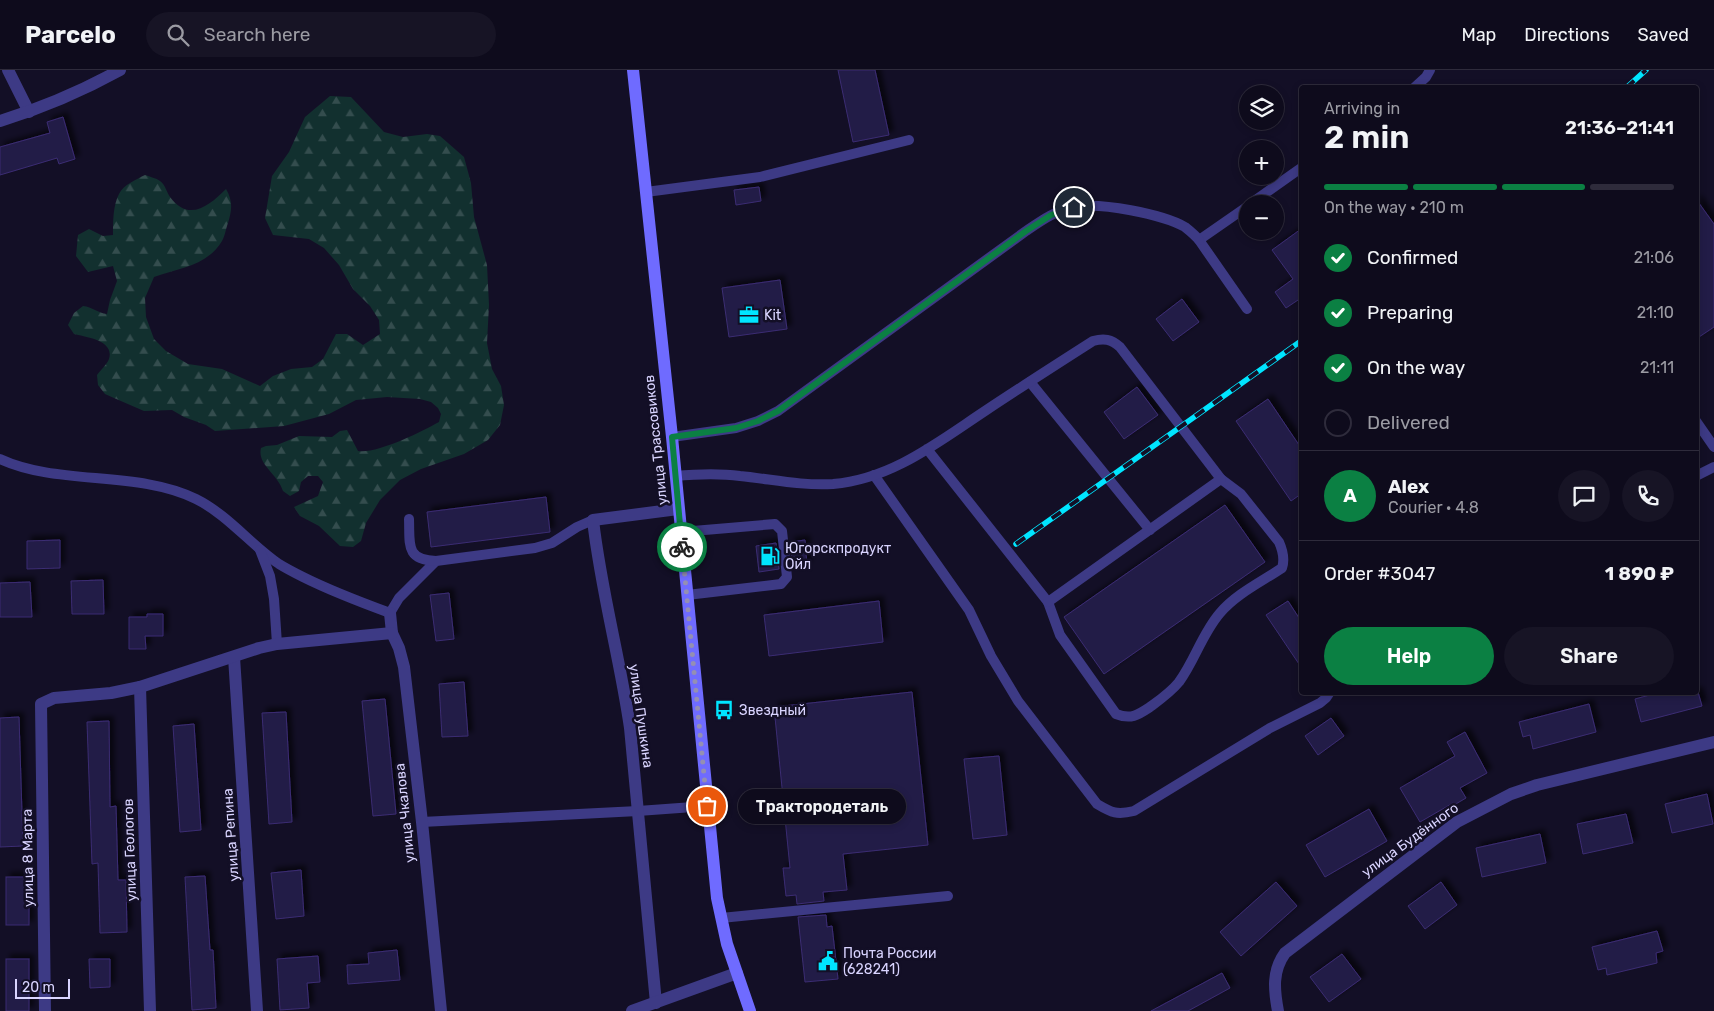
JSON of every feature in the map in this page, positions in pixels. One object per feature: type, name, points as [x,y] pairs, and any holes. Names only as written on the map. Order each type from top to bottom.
[{"type":"main road","name":"улица Трассовиков","points":[[633,70],[672,437],[716,891],[727,944],[750,1011]]},
{"type":"street","points":[[8,70],[29,112]]},
{"type":"street","points":[[0,121],[29,112],[87,88],[120,70]]},
{"type":"street","points":[[593,520],[678,509]]},
{"type":"street","name":"улица Пушкина","points":[[593,520],[599,568],[625,692],[656,1003]]},
{"type":"street","name":"улица Чкалова","points":[[390,613],[392,633],[399,648],[404,667],[441,1011]]},
{"type":"street","points":[[140,687],[278,644],[392,633]]},
{"type":"street","name":"улица Репина","points":[[234,657],[257,1011]]},
{"type":"street","name":"улица 8 Марта","points":[[45,1011],[42,704],[54,698],[111,693],[140,687]]},
{"type":"street","name":"улица Геологов","points":[[140,687],[150,1011]]},
{"type":"street","name":"улица Будённого","points":[[1278,1011],[1274,985],[1275,972],[1278,962],[1285,953],[1457,822],[1510,794],[1537,785],[1714,742]]},
{"type":"street","points":[[632,1011],[737,973]]},
{"type":"lane","points":[[1417,85],[1430,70]]},
{"type":"lane","points":[[646,192],[760,177],[909,140]]},
{"type":"lane","points":[[1263,195],[1299,169]]},
{"type":"lane","points":[[672,437],[736,428],[758,421],[778,411],[1026,231],[1061,210],[1086,205],[1128,210],[1176,223],[1193,233],[1199,240],[1247,309]]},
{"type":"lane","points":[[1199,240],[1239,212]]},
{"type":"lane","points":[[675,476],[710,474],[740,476],[802,485],[859,480],[906,462],[1093,341],[1102,339],[1112,340],[1120,347],[1221,479],[1242,494],[1282,550],[1284,561],[1282,568],[1229,604],[1219,614],[1207,630],[1180,681],[1168,694],[1133,718],[1125,718],[1116,714],[1060,635],[1048,602],[927,449]]},
{"type":"lane","points":[[1030,382],[1150,530]]},
{"type":"lane","points":[[1699,425],[1714,447]]},
{"type":"lane","points":[[0,459],[46,471],[165,487],[196,499],[224,517],[259,549],[281,565],[328,590],[390,613],[399,598],[436,561]]},
{"type":"lane","points":[[1699,474],[1714,467]]},
{"type":"lane","points":[[874,475],[969,610],[991,656],[1018,701],[1097,804],[1112,813],[1121,814],[1134,811],[1270,728],[1320,703],[1328,695]]},
{"type":"lane","points":[[1048,602],[1221,479]]},
{"type":"lane","points":[[409,519],[410,545],[414,554],[422,560],[436,561],[535,548],[552,543],[577,527],[593,520]]},
{"type":"lane","points":[[681,532],[775,524],[782,531],[787,577],[781,584],[687,595]]},
{"type":"lane","points":[[259,549],[270,576],[278,644]]},
{"type":"lane","points":[[422,822],[707,806]]},
{"type":"lane","points":[[721,918],[948,896]]},
{"type":"green space","points":[[330,96],[351,97],[384,132],[403,137],[427,134],[440,136],[464,157],[471,183],[474,217],[487,265],[489,305],[487,343],[492,369],[501,386],[504,405],[500,425],[488,440],[464,454],[421,469],[400,480],[380,500],[366,523],[361,541],[353,547],[340,546],[319,526],[300,516],[294,507],[318,496],[323,482],[318,476],[308,476],[301,482],[299,491],[290,496],[283,491],[265,464],[262,459],[261,448],[277,445],[299,436],[332,437],[340,431],[347,430],[358,451],[376,449],[399,441],[439,422],[441,414],[438,408],[431,402],[420,399],[387,397],[356,400],[329,414],[284,426],[215,431],[172,410],[144,411],[105,394],[98,385],[97,375],[109,359],[110,353],[108,348],[98,340],[74,334],[68,325],[74,313],[83,306],[107,314],[117,281],[113,266],[88,272],[76,256],[78,235],[89,229],[103,236],[113,235],[114,208],[119,194],[127,185],[145,175],[162,182],[170,197],[177,205],[185,209],[199,209],[213,201],[226,189],[231,202],[225,234],[222,241],[209,256],[192,265],[154,277],[145,298],[146,317],[154,339],[166,351],[188,364],[222,369],[260,386],[273,376],[291,369],[312,367],[323,359],[336,334],[347,334],[363,345],[380,334],[379,320],[370,306],[353,289],[339,265],[324,248],[309,239],[273,235],[265,218],[272,176],[289,152],[305,117]]},
{"type":"building","points":[[838,70],[875,70],[889,135],[853,142]]},
{"type":"building","points":[[63,117],[75,159],[59,164],[57,158],[0,175],[0,147],[50,133],[47,122]]},
{"type":"building","points":[[759,187],[761,201],[736,205],[734,190]]},
{"type":"building","points":[[1699,203],[1714,224],[1714,327],[1699,337]]},
{"type":"building","points":[[1299,230],[1299,299],[1286,308],[1275,292],[1293,279],[1272,250]]},
{"type":"building","points":[[780,280],[787,329],[729,337],[722,288]]},
{"type":"building","points":[[1182,299],[1199,322],[1173,341],[1156,319]]},
{"type":"building","points":[[1137,387],[1158,415],[1124,439],[1104,412]]},
{"type":"building","points":[[1268,399],[1299,445],[1299,495],[1291,501],[1236,421]]},
{"type":"building","points":[[546,497],[550,532],[431,547],[427,512]]},
{"type":"building","points":[[1225,505],[1265,562],[1104,674],[1064,617]]},
{"type":"building","points":[[60,540],[60,568],[27,569],[27,541]]},
{"type":"building","points":[[805,540],[807,566],[793,568],[790,542]]},
{"type":"building","points":[[776,543],[779,569],[759,572],[756,546]]},
{"type":"building","points":[[103,580],[104,614],[72,614],[71,581]]},
{"type":"building","points":[[30,582],[32,617],[0,617],[0,583]]},
{"type":"building","points":[[449,593],[454,639],[436,641],[430,595]]},
{"type":"building","points":[[879,601],[883,642],[769,656],[764,615]]},
{"type":"building","points":[[1288,601],[1299,618],[1299,664],[1266,615]]},
{"type":"building","points":[[147,614],[163,614],[163,636],[145,636],[146,649],[129,649],[129,617],[147,617]]},
{"type":"building","points":[[464,682],[468,736],[442,737],[439,684]]},
{"type":"building","points":[[912,692],[928,845],[843,854],[847,890],[823,892],[824,901],[797,904],[796,895],[786,896],[783,868],[790,868],[774,707]]},
{"type":"building","points":[[1650,695],[1699,695],[1702,706],[1641,722],[1635,699]]},
{"type":"building","points":[[385,699],[396,814],[373,816],[362,701]]},
{"type":"building","points":[[1589,704],[1596,732],[1533,749],[1530,735],[1523,737],[1519,722]]},
{"type":"building","points":[[286,712],[292,822],[269,824],[262,713]]},
{"type":"building","points":[[19,717],[23,846],[0,847],[0,718]]},
{"type":"building","points":[[1331,718],[1344,736],[1318,755],[1305,736]]},
{"type":"building","points":[[109,721],[110,807],[116,806],[118,880],[126,880],[127,932],[100,933],[98,863],[92,864],[87,722]]},
{"type":"building","points":[[194,724],[201,830],[180,832],[173,726]]},
{"type":"building","points":[[1465,732],[1487,773],[1460,788],[1466,798],[1454,805],[1453,803],[1420,822],[1400,788],[1455,756],[1447,742]]},
{"type":"building","points":[[999,756],[1007,835],[973,839],[964,759]]},
{"type":"building","points":[[1707,794],[1713,824],[1672,833],[1665,804]]},
{"type":"building","points":[[1369,809],[1387,841],[1325,877],[1306,845]]},
{"type":"building","points":[[1626,814],[1633,843],[1583,854],[1577,824]]},
{"type":"building","points":[[1540,834],[1546,863],[1482,877],[1476,848]]},
{"type":"building","points":[[301,870],[304,916],[276,919],[271,873]]},
{"type":"building","points":[[205,876],[210,950],[213,950],[216,1008],[192,1010],[185,877]]},
{"type":"building","points":[[6,877],[29,877],[29,925],[6,925]]},
{"type":"building","points":[[1276,882],[1297,906],[1241,956],[1220,932]]},
{"type":"building","points":[[1441,882],[1457,905],[1425,929],[1408,906]]},
{"type":"building","points":[[826,915],[827,927],[832,926],[838,979],[805,982],[798,917]]},
{"type":"building","points":[[1657,931],[1663,951],[1656,953],[1657,963],[1607,975],[1606,968],[1598,970],[1592,947]]},
{"type":"building","points":[[397,950],[400,980],[348,984],[347,965],[369,964],[368,953]]},
{"type":"building","points":[[1342,954],[1361,979],[1329,1002],[1310,977]]},
{"type":"building","points":[[318,956],[320,982],[307,983],[309,1008],[280,1010],[277,959]]},
{"type":"building","points":[[6,959],[29,959],[29,1011],[6,1011]]},
{"type":"building","points":[[89,959],[110,959],[110,987],[90,988]]},
{"type":"building","points":[[1222,973],[1230,988],[1188,1011],[1151,1011]]},
{"type":"railway","points":[[1629,85],[1646,70]]},
{"type":"railway","points":[[1016,544],[1299,342]]},
{"type":"way so far","points":[[682,547],[707,806]]},
{"type":"place","name":"Kit","points":[[749,315]]},
{"type":"place","name":"Югорскпродукт Ойл","points":[[770,556]]},
{"type":"place","name":"Звездный","points":[[724,710]]},
{"type":"place","name":"Трактородеталь","points":[[707,806]]},
{"type":"place","name":"Почта России (628241)","points":[[828,961]]},
{"type":"route","points":[[682,547],[672,437],[736,428],[758,421],[778,411],[1026,231],[1051,215],[1074,207]]}]
